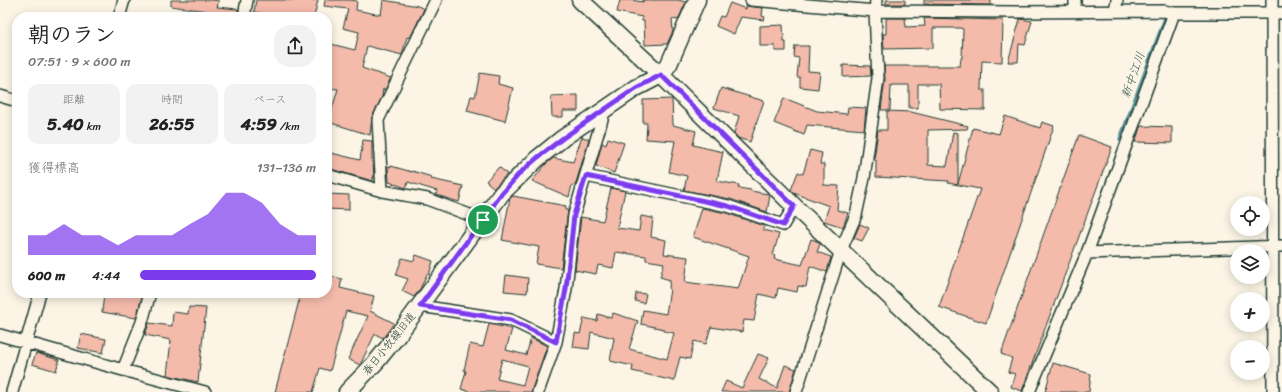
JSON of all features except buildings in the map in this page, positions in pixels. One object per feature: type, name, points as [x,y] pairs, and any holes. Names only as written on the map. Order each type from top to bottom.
[{"type":"street","points":[[120,12],[124,0]]},
{"type":"street","points":[[245,12],[248,0]]},
{"type":"street","points":[[382,190],[378,120],[436,0]]},
{"type":"street","points":[[580,0],[661,75],[794,206],[990,392]]},
{"type":"street","points":[[661,75],[669,64],[697,0]]},
{"type":"street","points":[[751,0],[1018,12],[1075,5],[1116,5],[1164,10],[1174,13],[1277,13]]},
{"type":"street","points":[[1272,0],[1277,13],[1278,246],[1273,392]]},
{"type":"street","points":[[796,392],[841,250],[856,215],[866,163],[878,78],[876,6]]},
{"type":"street","points":[[1029,392],[1087,253],[1174,13]]},
{"type":"street","name":"春日小牧線旧道","points":[[347,392],[376,362],[420,306],[502,193],[537,158],[563,138],[636,88],[661,75]]},
{"type":"street","points":[[0,96],[12,100]]},
{"type":"street","points":[[538,392],[556,342],[566,289],[574,215],[605,109]]},
{"type":"street","points":[[332,176],[382,190],[427,199],[483,220]]},
{"type":"street","points":[[586,176],[728,206],[783,225],[794,206]]},
{"type":"street","points":[[1087,253],[1278,246]]},
{"type":"street","points":[[12,392],[39,298]]},
{"type":"street","points":[[123,370],[142,322],[149,298]]},
{"type":"street","points":[[420,306],[511,320],[556,342]]},
{"type":"street","points":[[0,335],[205,392]]},
{"type":"waterway","name":"新中江川","points":[[1120,139],[1165,18]]},
{"type":"route","points":[[661,75],[794,206],[783,225],[728,206],[586,176],[574,215],[566,289],[556,342],[511,320],[420,306],[483,220],[502,193],[520,173],[537,158],[563,138],[636,88],[661,75]]}]
